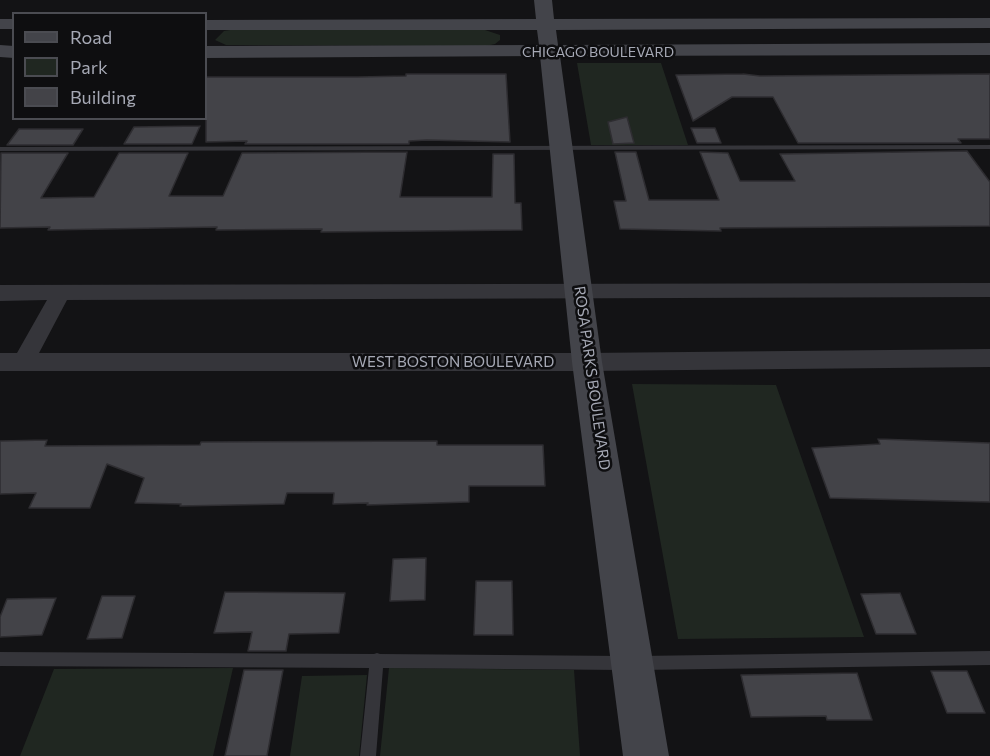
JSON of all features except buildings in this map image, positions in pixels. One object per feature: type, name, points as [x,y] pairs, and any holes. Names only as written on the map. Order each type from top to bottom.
[{"type":"street","points":[[916,23],[939,49]]},
{"type":"street","name":"CHICAGO BOULEVARD","points":[[207,25],[547,26],[990,23]]},
{"type":"street","points":[[494,52],[510,38],[507,30],[501,25]]},
{"type":"street","points":[[591,25],[584,30],[581,38],[604,52]]},
{"type":"street","name":"CHICAGO BOULEVARD","points":[[547,26],[604,52],[990,49]]},
{"type":"street","name":"CHICAGO BOULEVARD","points":[[207,52],[494,52],[547,26]]},
{"type":"street","name":"ROSA PARKS BOULEVARD","points":[[547,26],[587,362],[634,663],[646,756]]},
{"type":"street","points":[[0,293],[990,291]]},
{"type":"street","points":[[23,362],[60,293]]},
{"type":"street","name":"WEST BOSTON BOULEVARD","points":[[0,362],[587,362],[990,358]]},
{"type":"lane","points":[[0,149],[990,147]]},
{"type":"lane","points":[[0,659],[634,663],[990,658]]},
{"type":"lane","points":[[368,756],[377,660]]},
{"type":"green space","points":[[236,29],[485,30],[500,35],[500,40],[486,46],[226,45],[215,40],[224,31]]},
{"type":"green space","points":[[577,63],[661,63],[688,145],[591,145]]},
{"type":"green space","points":[[632,384],[776,385],[864,637],[678,639]]},
{"type":"green space","points":[[233,668],[213,756],[20,756],[54,669]]},
{"type":"green space","points":[[389,668],[574,670],[580,756],[380,756]]},
{"type":"green space","points":[[367,675],[359,756],[290,756],[302,676]]}]
